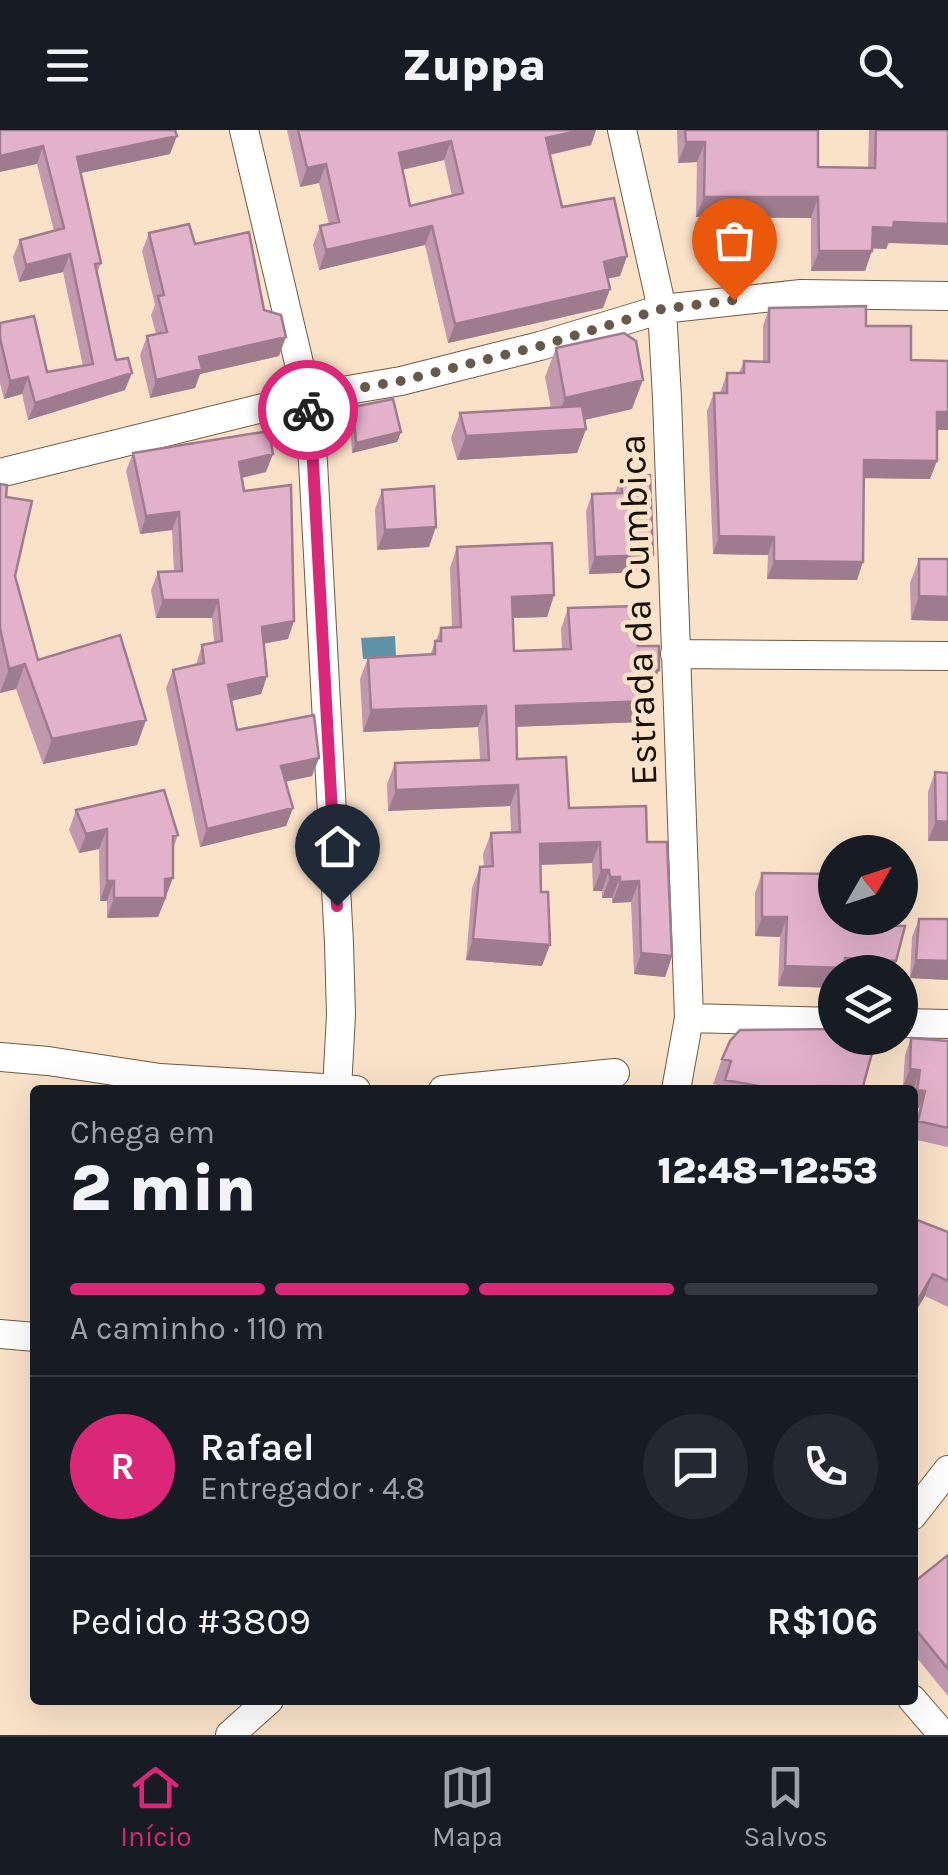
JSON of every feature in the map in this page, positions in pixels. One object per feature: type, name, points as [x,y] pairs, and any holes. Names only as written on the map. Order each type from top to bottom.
[{"type":"street","points":[[244,130],[307,397],[339,943],[337,1085]]},
{"type":"street","name":"Estrada da Cumbica","points":[[622,130],[662,309],[688,1018],[677,1085]]},
{"type":"street","points":[[0,472],[307,397],[401,381],[540,346],[662,309],[801,294],[948,296]]},
{"type":"street","points":[[675,654],[948,656]]},
{"type":"street","points":[[688,1018],[818,1022]]},
{"type":"street","points":[[918,1023],[948,1024]]},
{"type":"street","points":[[0,1058],[243,1085]]},
{"type":"street","points":[[494,1085],[615,1073]]},
{"type":"street","points":[[0,1334],[30,1337]]},
{"type":"street","points":[[918,1508],[948,1470]]},
{"type":"street","points":[[237,1733],[263,1705]]},
{"type":"street","points":[[917,1705],[943,1735]]},
{"type":"water","points":[[395,636],[396,657],[363,659],[361,638]]},
{"type":"building","points":[[0,130],[175,130],[177,136],[77,157],[101,263],[95,264],[116,360],[128,358],[132,373],[35,403],[28,377],[10,381],[0,323],[34,316],[47,372],[93,364],[70,254],[26,265],[20,240],[64,228],[43,146],[0,156]]},
{"type":"building","points":[[298,130],[582,130],[546,138],[562,207],[614,198],[627,256],[604,262],[610,289],[455,324],[432,226],[326,250],[320,226],[339,222],[326,164],[307,168]],"holes":[[[451,141],[463,193],[410,206],[399,153]]]},
{"type":"building","points":[[685,130],[818,130],[818,167],[875,168],[876,130],[948,130],[948,224],[894,222],[893,228],[873,227],[872,251],[819,251],[818,197],[704,197],[705,142],[686,142]]},
{"type":"building","points":[[189,224],[195,244],[249,232],[264,310],[281,315],[286,337],[199,357],[202,369],[156,380],[147,336],[167,332],[158,296],[164,295],[149,233]]},
{"type":"building","points":[[866,306],[866,326],[911,326],[911,360],[948,361],[948,412],[937,412],[937,461],[864,460],[863,562],[774,561],[774,537],[719,536],[714,393],[727,393],[727,373],[744,373],[744,361],[769,362],[769,308]]},
{"type":"building","points":[[624,333],[636,341],[643,380],[565,398],[556,348]]},
{"type":"building","points":[[393,399],[401,432],[356,443],[353,407]]},
{"type":"building","points":[[582,406],[586,429],[466,436],[460,413]]},
{"type":"building","points":[[269,431],[273,454],[239,462],[244,491],[291,485],[294,621],[262,627],[267,676],[228,685],[237,730],[314,715],[319,758],[281,766],[293,808],[207,829],[173,670],[204,663],[202,645],[222,641],[218,600],[163,600],[158,572],[182,571],[179,512],[146,516],[133,453]]},
{"type":"building","points":[[650,475],[653,555],[595,557],[592,494],[622,493],[621,477]]},
{"type":"building","points":[[0,484],[7,485],[6,497],[32,501],[15,576],[38,660],[120,635],[146,720],[52,739],[25,664],[9,669],[0,628]]},
{"type":"building","points":[[434,486],[436,527],[385,530],[382,490]]},
{"type":"building","points":[[552,543],[554,595],[512,597],[514,651],[571,649],[568,608],[637,606],[638,646],[659,646],[659,670],[648,670],[649,701],[516,706],[517,759],[566,757],[569,808],[646,806],[647,842],[667,842],[672,956],[641,953],[639,881],[620,882],[620,877],[610,877],[609,870],[601,870],[600,842],[540,844],[541,892],[548,892],[550,945],[473,939],[480,867],[493,866],[491,833],[520,832],[518,785],[396,790],[395,763],[489,760],[486,706],[371,710],[368,658],[435,654],[441,628],[461,627],[457,547]]},
{"type":"building","points":[[919,559],[948,559],[948,597],[919,596]]},
{"type":"building","points":[[935,772],[948,773],[948,822],[936,821]]},
{"type":"building","points":[[164,790],[178,835],[173,836],[173,878],[165,879],[165,898],[114,898],[114,881],[107,881],[107,829],[86,834],[76,810]]},
{"type":"building","points":[[762,873],[818,874],[818,935],[903,935],[898,955],[818,955],[818,967],[785,966],[787,917],[762,917]]},
{"type":"building","points":[[919,919],[948,919],[948,961],[918,960]]},
{"type":"building","points":[[818,1029],[818,1055],[871,1055],[863,1085],[752,1085],[725,1080],[731,1061],[722,1059],[740,1030]]},
{"type":"building","points":[[918,1039],[948,1041],[948,1128],[918,1121],[925,1091],[918,1090],[920,1070],[910,1069],[910,1055],[918,1055]]},
{"type":"building","points":[[918,1220],[948,1232],[948,1281],[933,1274],[918,1300]]},
{"type":"building","points":[[948,1555],[948,1669],[918,1632],[918,1579]]},
{"type":"way so far","points":[[308,410],[307,397],[401,381],[540,346],[662,309],[734,300]]},
{"type":"route","points":[[308,410],[337,906]]}]
